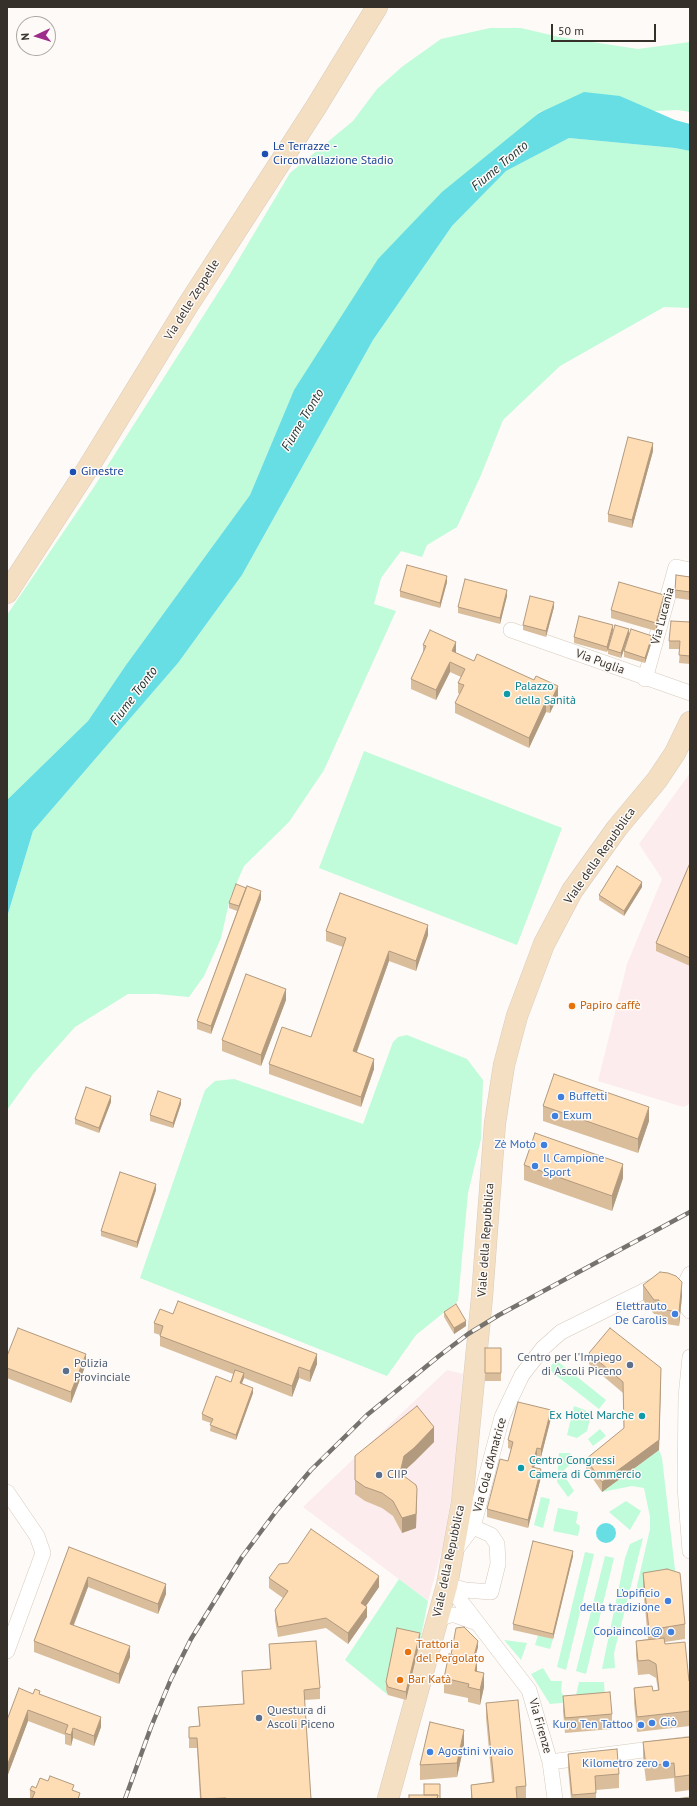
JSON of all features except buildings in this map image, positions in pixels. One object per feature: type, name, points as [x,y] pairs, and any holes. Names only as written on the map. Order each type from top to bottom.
[{"type":"street","name":"Via delle Zeppelle","points":[[7,593],[88,468],[188,305],[316,107],[377,7]]},
{"type":"street","name":"Via Lucania","points":[[645,679],[676,567],[690,570]]},
{"type":"street","name":"Via Puglia","points":[[511,630],[645,679],[690,693]]},
{"type":"street","name":"Viale della Repubblica","points":[[388,1799],[447,1585],[462,1502],[482,1297],[495,1123],[504,1065],[533,970],[544,944],[572,891],[617,828],[657,780],[675,753],[690,722]]},
{"type":"street","points":[[690,1274],[684,1286],[686,1306],[690,1311]]},
{"type":"street","name":"Via Cola d'Amatrice","points":[[453,1554],[473,1527],[502,1417],[522,1375],[543,1348],[561,1332],[654,1286],[668,1286],[676,1288],[684,1295]]},
{"type":"street","points":[[690,1357],[686,1397],[685,1479],[690,1551]]},
{"type":"street","points":[[7,1492],[37,1536],[42,1553],[7,1651]]},
{"type":"street","points":[[473,1527],[491,1534],[497,1544],[498,1564],[491,1592],[475,1606]]},
{"type":"street","points":[[447,1585],[465,1590],[491,1592]]},
{"type":"street","name":"Via Firenze","points":[[447,1585],[529,1690],[550,1762],[555,1799]]},
{"type":"street","points":[[437,1619],[455,1615],[477,1623]]},
{"type":"street","points":[[550,1762],[690,1744]]},
{"type":"shaded area","points":[[690,773],[690,1104],[683,1107],[598,1081],[627,964],[662,879],[639,844]]},
{"type":"shaded area","points":[[447,1370],[463,1374],[454,1479],[444,1542],[428,1601],[303,1507]]},
{"type":"green space","points":[[490,28],[521,28],[559,37],[638,49],[690,42],[690,112],[678,110],[653,111],[620,96],[539,112],[294,390],[250,495],[126,665],[88,721],[7,800],[7,615],[92,490],[230,274],[290,173],[353,121],[377,89],[403,66],[441,39]]},
{"type":"green space","points":[[569,138],[675,148],[690,151],[690,308],[664,307],[560,366],[503,420],[481,475],[457,527],[427,545],[422,557],[401,551],[381,578],[374,604],[396,611],[324,770],[289,822],[244,866],[230,898],[221,938],[204,976],[189,997],[157,994],[128,994],[75,1027],[33,1074],[7,1110],[7,917],[33,831],[178,663],[242,575],[373,340],[452,226],[506,171]]},
{"type":"green space","points":[[364,751],[562,828],[517,945],[319,868]]},
{"type":"green space","points":[[407,1035],[467,1059],[483,1080],[481,1139],[468,1193],[458,1301],[416,1335],[387,1376],[140,1278],[205,1090],[215,1081],[234,1079],[363,1124],[393,1042],[398,1037]]},
{"type":"green space","points":[[556,1360],[606,1400],[599,1409],[548,1369]]},
{"type":"green space","points":[[574,1406],[585,1410],[591,1415],[587,1431],[577,1438],[567,1435]]},
{"type":"green space","points":[[600,1429],[606,1436],[593,1446],[588,1439]]},
{"type":"green space","points":[[659,1450],[662,1458],[677,1587],[636,1590],[650,1529],[650,1517],[644,1488],[632,1486],[602,1492]]},
{"type":"green space","points":[[559,1453],[570,1453],[575,1460],[562,1472],[574,1491],[568,1497],[557,1482]]},
{"type":"green space","points":[[541,1497],[550,1499],[543,1528],[534,1525]]},
{"type":"green space","points":[[626,1501],[641,1511],[630,1530],[609,1512]]},
{"type":"green space","points":[[558,1508],[578,1512],[576,1523],[580,1526],[578,1536],[553,1531]]},
{"type":"green space","points":[[643,1538],[614,1653],[615,1668],[602,1669],[625,1558],[630,1544]]},
{"type":"green space","points":[[585,1552],[594,1554],[566,1670],[557,1667]]},
{"type":"green space","points":[[605,1556],[614,1558],[586,1674],[576,1671]]},
{"type":"green space","points":[[399,1579],[428,1601],[420,1641],[386,1690],[388,1695],[345,1660]]},
{"type":"green space","points":[[538,1635],[553,1639],[550,1649],[535,1645]]},
{"type":"green space","points":[[504,1640],[527,1643],[521,1660]]},
{"type":"green space","points":[[543,1668],[551,1681],[562,1681],[561,1692],[564,1696],[570,1698],[576,1695],[579,1682],[604,1682],[605,1699],[550,1704],[531,1674]]},
{"type":"water","name":"Fiume Tronto","points":[[584,92],[620,96],[675,120],[690,124],[690,151],[675,148],[569,138],[506,171],[452,226],[373,340],[242,575],[178,663],[33,831],[7,917],[7,800],[88,721],[126,665],[250,495],[294,390],[378,259],[442,192],[539,113]]},
{"type":"water","points":[[606,1523],[613,1526],[616,1533],[613,1540],[606,1543],[599,1540],[596,1533],[599,1526]]},
{"type":"railway","points":[[125,1799],[151,1727],[171,1679],[191,1639],[242,1557],[277,1510],[311,1470],[367,1415],[468,1334],[499,1315],[690,1212]]},
{"type":"place","name":"Le Terrazze - Circonvallazione Stadio","points":[[265,154]]},
{"type":"place","name":"Ginestre","points":[[73,472]]},
{"type":"place","name":"Palazzo della Sanità","points":[[507,694]]},
{"type":"place","name":"Papiro caffè","points":[[572,1006]]},
{"type":"place","name":"Buffetti","points":[[561,1097]]},
{"type":"place","name":"Exum","points":[[555,1116]]},
{"type":"place","name":"Zè Moto","points":[[544,1145]]},
{"type":"place","name":"Il Campione Sport","points":[[535,1166]]},
{"type":"place","name":"Elettrauto De Carolis","points":[[675,1314]]},
{"type":"place","name":"Centro per l'Impiego di Ascoli Piceno","points":[[630,1365]]},
{"type":"place","name":"Polizia Provinciale","points":[[66,1371]]},
{"type":"place","name":"Ex Hotel Marche","points":[[642,1416]]},
{"type":"place","name":"Centro Congressi Camera di Commercio","points":[[521,1468]]},
{"type":"place","name":"CIIP","points":[[379,1475]]},
{"type":"place","name":"L'opificio della tradizione","points":[[668,1601]]},
{"type":"place","name":"Copiaincoll@","points":[[671,1632]]},
{"type":"place","name":"Trattoria del Pergolato","points":[[408,1652]]},
{"type":"place","name":"Bar Katà","points":[[400,1680]]},
{"type":"place","name":"Questura di Ascoli Piceno","points":[[259,1718]]},
{"type":"place","name":"Giò","points":[[652,1723]]},
{"type":"place","name":"Kuro Ten Tattoo","points":[[641,1725]]},
{"type":"place","name":"Agostini vivaio","points":[[430,1752]]},
{"type":"place","name":"Kilometro zero","points":[[666,1764]]}]
